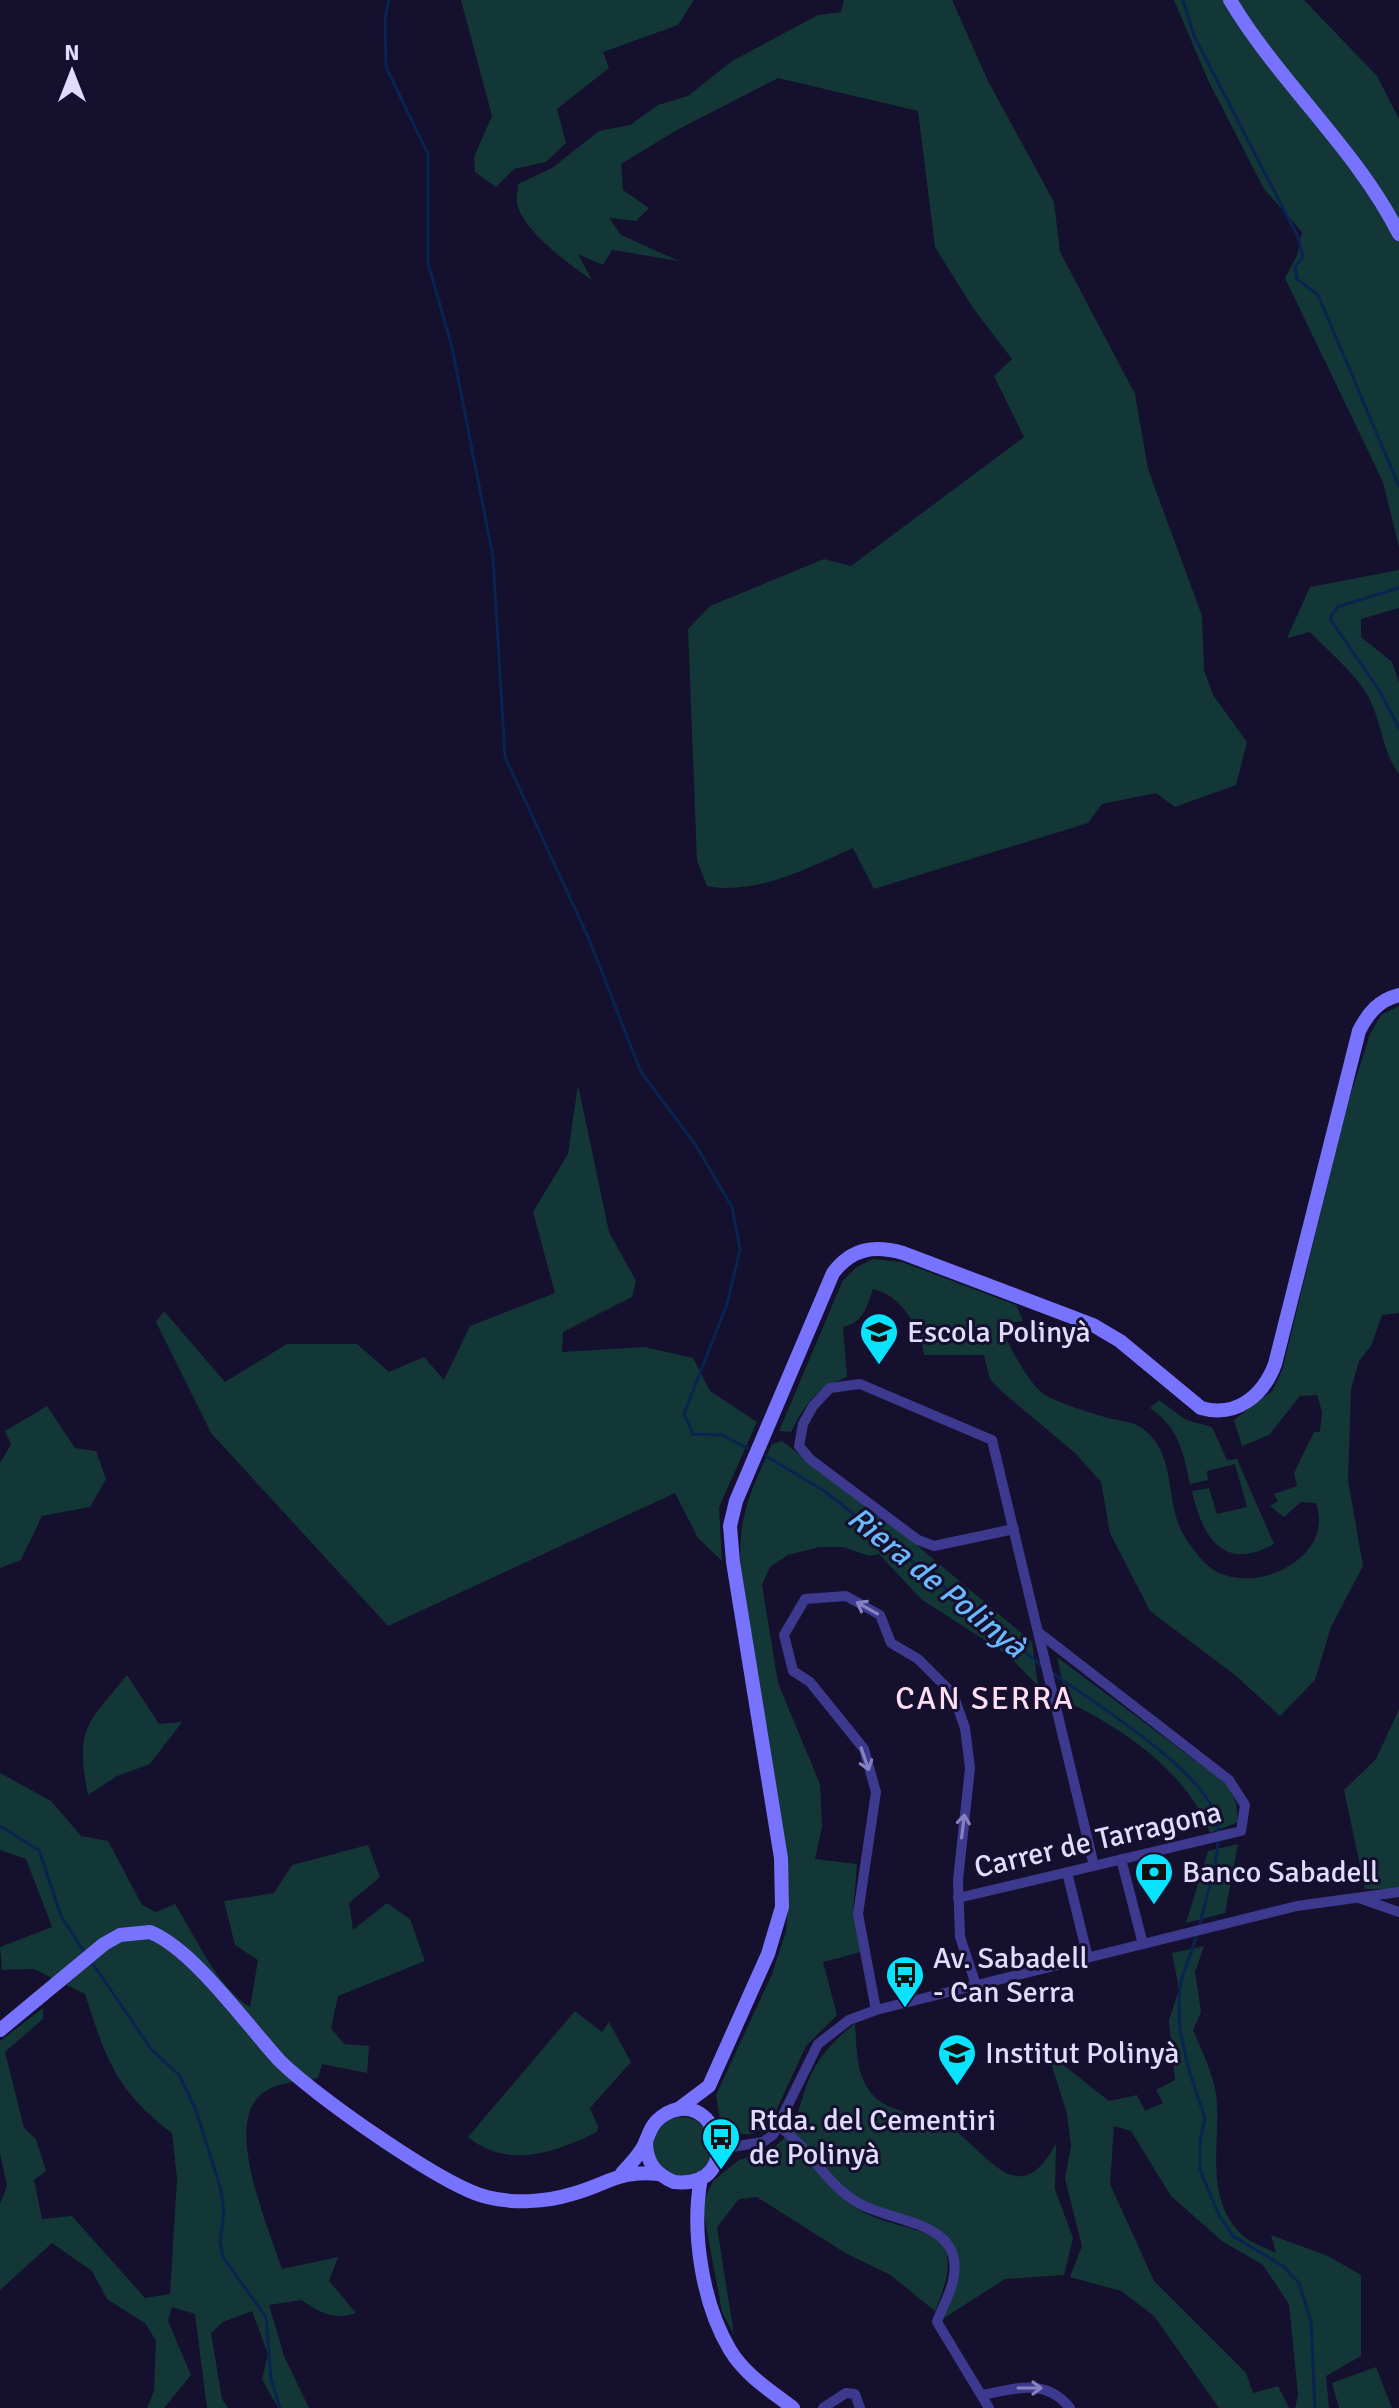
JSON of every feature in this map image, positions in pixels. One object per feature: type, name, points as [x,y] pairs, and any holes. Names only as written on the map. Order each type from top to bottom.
[{"type":"main road","points":[[1230,0],[1249,33],[1376,195],[1399,234]]},
{"type":"main road","points":[[710,2123],[709,2086],[775,1936],[783,1895],[781,1858],[739,1607],[731,1518],[833,1273],[857,1252],[877,1247],[903,1253],[1093,1325],[1120,1341],[1201,1408],[1216,1411],[1243,1405],[1261,1391],[1275,1364],[1359,1031],[1370,1012],[1399,995]]},
{"type":"main road","points":[[0,2030],[104,1944],[136,1931],[150,1932],[185,1956],[299,2078],[457,2187],[496,2199],[535,2200],[571,2195],[622,2173],[659,2174]]},
{"type":"main road","points":[[622,2173],[646,2142],[657,2120],[677,2110],[709,2086]]},
{"type":"main road","points":[[674,2182],[701,2178],[710,2171],[719,2149],[717,2134],[710,2123],[696,2112],[677,2110]]},
{"type":"main road","points":[[646,2142],[648,2160],[659,2174],[674,2182],[695,2216]]},
{"type":"main road","points":[[701,2178],[695,2216],[716,2322],[731,2351],[747,2371],[793,2408]]},
{"type":"street","points":[[1014,1529],[934,1546],[918,1540],[810,1459],[799,1446],[803,1424],[813,1406],[830,1388],[860,1384],[992,1440],[1014,1529],[1094,1866]]},
{"type":"street","points":[[876,2010],[858,1914],[876,1792],[864,1749],[810,1682],[793,1671],[784,1635],[805,1599],[846,1596],[880,1615],[891,1643],[918,1659],[953,1694],[965,1728],[970,1768],[958,1898],[960,1937],[976,1985]]},
{"type":"street","name":"Carrer de Tarragona","points":[[958,1898],[1241,1831],[1245,1805],[1229,1780],[1038,1632]]},
{"type":"street","points":[[1121,1859],[1143,1944]]},
{"type":"street","points":[[1067,1872],[1088,1958]]},
{"type":"street","points":[[719,2149],[763,2142],[780,2127],[801,2071],[818,2044],[849,2020],[876,2010],[1297,1906],[1399,1892]]},
{"type":"street","points":[[1357,1897],[1399,1912]]},
{"type":"street","points":[[780,2127],[806,2147],[834,2186],[855,2201],[899,2221],[928,2227],[948,2243],[954,2260],[954,2277],[937,2322],[989,2408]]},
{"type":"street","points":[[983,2395],[1038,2386],[1047,2389],[1070,2408]]},
{"type":"street","points":[[823,2408],[846,2393],[855,2394],[860,2408]]},
{"type":"green space","points":[[461,0],[694,0],[678,25],[603,52],[609,68],[557,109],[566,143],[546,162],[514,169],[496,187],[475,172],[474,157],[492,116]]},
{"type":"green space","points":[[844,0],[952,0],[988,81],[1054,202],[1060,252],[1135,394],[1148,469],[1202,616],[1204,670],[1213,695],[1247,742],[1236,785],[1175,807],[1156,793],[1102,804],[1088,823],[874,889],[853,848],[801,871],[763,883],[744,887],[707,886],[697,860],[688,629],[710,606],[824,559],[851,566],[1024,437],[994,376],[1012,359],[973,308],[935,247],[918,111],[778,78],[677,130],[621,164],[623,190],[649,208],[636,221],[609,218],[621,235],[679,261],[612,250],[603,265],[578,254],[592,280],[548,246],[527,224],[517,203],[518,184],[552,168],[599,131],[630,125],[658,105],[688,96],[732,61],[818,15],[841,12]]},
{"type":"green space","points":[[1174,0],[1304,0],[1377,76],[1399,119],[1399,547],[1383,482],[1285,278],[1297,256],[1302,232],[1264,189],[1208,80]]},
{"type":"green space","points":[[1399,570],[1399,608],[1361,619],[1361,637],[1392,662],[1399,682],[1399,774],[1388,753],[1369,698],[1345,666],[1310,632],[1287,638],[1310,587]]},
{"type":"green space","points":[[1399,1006],[1399,1313],[1382,1315],[1371,1346],[1359,1361],[1351,1389],[1348,1480],[1363,1566],[1331,1627],[1315,1680],[1280,1716],[1235,1675],[1150,1611],[1110,1533],[1101,1482],[1075,1453],[1000,1390],[990,1379],[984,1355],[924,1355],[919,1334],[908,1314],[883,1292],[873,1289],[860,1318],[843,1327],[847,1377],[813,1398],[791,1432],[779,1431],[843,1280],[857,1267],[873,1259],[902,1262],[1016,1305],[1023,1321],[1001,1324],[1019,1362],[1039,1390],[1068,1405],[1135,1424],[1153,1438],[1168,1472],[1180,1528],[1205,1563],[1222,1574],[1242,1578],[1263,1576],[1283,1569],[1300,1558],[1313,1542],[1319,1524],[1316,1503],[1301,1502],[1284,1517],[1270,1506],[1278,1501],[1274,1494],[1297,1486],[1294,1473],[1314,1432],[1320,1432],[1322,1412],[1317,1395],[1300,1396],[1269,1435],[1242,1446],[1234,1420],[1272,1391],[1282,1371],[1346,1109],[1370,1034],[1381,1015]]},
{"type":"green space","points":[[578,1085],[609,1232],[636,1281],[632,1297],[563,1332],[562,1352],[645,1347],[693,1358],[710,1391],[757,1422],[719,1507],[722,1561],[698,1538],[675,1493],[388,1626],[211,1433],[156,1322],[164,1311],[225,1382],[287,1344],[357,1344],[389,1372],[424,1357],[444,1380],[470,1326],[555,1293],[533,1212],[568,1154]]},
{"type":"green space","points":[[1159,1400],[1186,1420],[1212,1427],[1227,1460],[1237,1459],[1274,1544],[1256,1552],[1241,1554],[1228,1552],[1209,1535],[1192,1491],[1209,1488],[1217,1514],[1247,1507],[1235,1464],[1207,1471],[1208,1480],[1190,1484],[1174,1432],[1150,1408]]},
{"type":"green space","points":[[47,1406],[75,1448],[96,1451],[106,1479],[90,1507],[42,1516],[21,1560],[0,1568],[0,1463],[11,1444],[5,1431]]},
{"type":"green space","points":[[782,1441],[913,1542],[1032,1642],[1038,1686],[1009,1656],[921,1599],[879,1554],[869,1556],[843,1547],[819,1547],[788,1555],[770,1567],[762,1585],[778,1683],[820,1784],[822,1827],[815,1859],[857,1864],[853,1912],[861,1952],[823,1962],[837,2015],[806,2046],[769,2126],[752,2134],[736,2134],[720,2119],[716,2095],[772,1974],[786,1931],[789,1893],[740,1559],[742,1524],[750,1495],[772,1444]]},
{"type":"green space","points":[[1057,1657],[1228,1785],[1236,1803],[1238,1822],[1210,1833],[1187,1791],[1170,1772],[1131,1739],[1067,1702]]},
{"type":"green space","points":[[127,1675],[159,1724],[182,1722],[150,1764],[117,1776],[88,1795],[83,1755],[87,1729]]},
{"type":"green space","points":[[1399,1709],[1399,1896],[1383,1889],[1365,1889],[1344,1790],[1376,1759]]},
{"type":"green space","points":[[0,1773],[51,1801],[81,1836],[108,1841],[142,1905],[156,1912],[175,1904],[217,1974],[250,2007],[258,1960],[235,1945],[224,1901],[274,1893],[292,1865],[368,1845],[380,1877],[349,1903],[353,1930],[387,1903],[410,1919],[425,1961],[338,1996],[331,2028],[344,2044],[369,2046],[367,2073],[322,2064],[318,2078],[267,2090],[255,2101],[248,2117],[246,2137],[254,2184],[282,2269],[338,2257],[329,2281],[356,2313],[334,2316],[301,2300],[269,2305],[284,2356],[309,2408],[278,2408],[262,2379],[268,2354],[252,2311],[223,2322],[211,2333],[222,2399],[228,2408],[207,2408],[195,2314],[172,2307],[168,2321],[191,2375],[164,2408],[147,2408],[154,2391],[156,2341],[146,2324],[107,2299],[92,2271],[52,2243],[0,2290],[0,2204],[7,2186],[0,2153],[0,2041],[43,2008],[43,2019],[5,2052],[24,2128],[36,2139],[46,2171],[34,2180],[42,2219],[72,2216],[145,2298],[170,2294],[177,2179],[172,2133],[125,2088],[107,2055],[85,1994],[34,1969],[2,1970],[0,1947],[52,1927],[26,1859],[0,1850]]},
{"type":"green space","points":[[1238,1844],[1225,1913],[1186,1923],[1208,1851]]},
{"type":"green space","points":[[1204,1946],[1195,1972],[1201,2012],[1193,2030],[1216,2094],[1216,2169],[1222,2204],[1230,2221],[1243,2236],[1276,2253],[1271,2235],[1328,2256],[1361,2275],[1361,2356],[1326,2376],[1329,2408],[1295,2408],[1298,2395],[1289,2304],[1263,2265],[1222,2241],[1171,2196],[1131,2131],[1114,2126],[1110,2184],[1154,2281],[1246,2373],[1253,2393],[1278,2386],[1289,2408],[1219,2408],[1154,2316],[1121,2291],[1070,2277],[1082,2246],[1065,2179],[1071,2146],[1067,2114],[1048,2053],[1109,2101],[1137,2095],[1145,2111],[1163,2103],[1156,2090],[1175,2080],[1169,2020],[1179,1990],[1172,1953]]},
{"type":"green space","points":[[575,2011],[602,2032],[609,2022],[631,2062],[590,2108],[598,2126],[597,2132],[549,2151],[516,2155],[483,2147],[468,2137]]},
{"type":"green space","points":[[855,2023],[861,2073],[870,2091],[885,2104],[944,2123],[1004,2172],[1017,2176],[1030,2174],[1043,2164],[1056,2143],[1055,2189],[1073,2238],[1064,2275],[1005,2279],[941,2320],[954,2248],[948,2237],[929,2225],[884,2213],[850,2194],[837,2184],[792,2132],[819,2060]]},
{"type":"green space","points":[[682,2117],[703,2126],[712,2147],[703,2168],[682,2177],[661,2168],[652,2147],[661,2126]]},
{"type":"green space","points":[[786,2136],[849,2203],[870,2215],[929,2234],[941,2243],[947,2257],[946,2279],[935,2311],[889,2274],[847,2254],[757,2197],[739,2199],[717,2227],[734,2335],[722,2312],[702,2204],[713,2181],[739,2160],[773,2149]]},
{"type":"green space","points":[[1376,2367],[1392,2408],[1339,2408],[1332,2383]]},
{"type":"waterway","points":[[389,0],[385,19],[386,67],[428,154],[428,263],[452,347],[493,557],[505,757],[589,939],[641,1072],[695,1144],[732,1207],[740,1249],[727,1304],[684,1414],[693,1434],[722,1435],[747,1448]]},
{"type":"waterway","points":[[1183,0],[1194,36],[1298,237],[1303,257],[1295,267],[1297,279],[1318,295],[1399,486]]},
{"type":"waterway","points":[[1399,588],[1337,607],[1330,619],[1379,690],[1399,728]]},
{"type":"waterway","name":"Riera de Polinyà","points":[[766,1456],[826,1492],[1041,1665]]},
{"type":"waterway","points":[[1051,1672],[1175,1763],[1212,1806],[1218,1826],[1217,1852],[1199,1928]]},
{"type":"waterway","points":[[0,1826],[39,1850],[61,1916],[85,1953]]},
{"type":"waterway","points":[[1197,1935],[1181,1981],[1179,2001],[1180,2030],[1188,2067],[1205,2118],[1200,2141],[1200,2170],[1219,2215],[1233,2236],[1283,2266],[1299,2283],[1311,2322],[1315,2408]]},
{"type":"waterway","points":[[91,1961],[151,2049],[179,2075],[196,2110],[221,2190],[224,2212],[220,2242],[223,2257],[266,2317],[271,2379],[280,2408]]},
{"type":"place","name":"Escola Polinyà","points":[[879,1366]]},
{"type":"place","name":"Banco Sabadell","points":[[1154,1906]]},
{"type":"place","name":"Av. Sabadell - Can Serra","points":[[905,2009]]},
{"type":"place","name":"Institut Polinyà","points":[[957,2087]]},
{"type":"place","name":"Rtda. del Cementiri de Polinyà","points":[[721,2171]]},
{"type":"district","name":"CAN SERRA","points":[[985,1698]]}]
